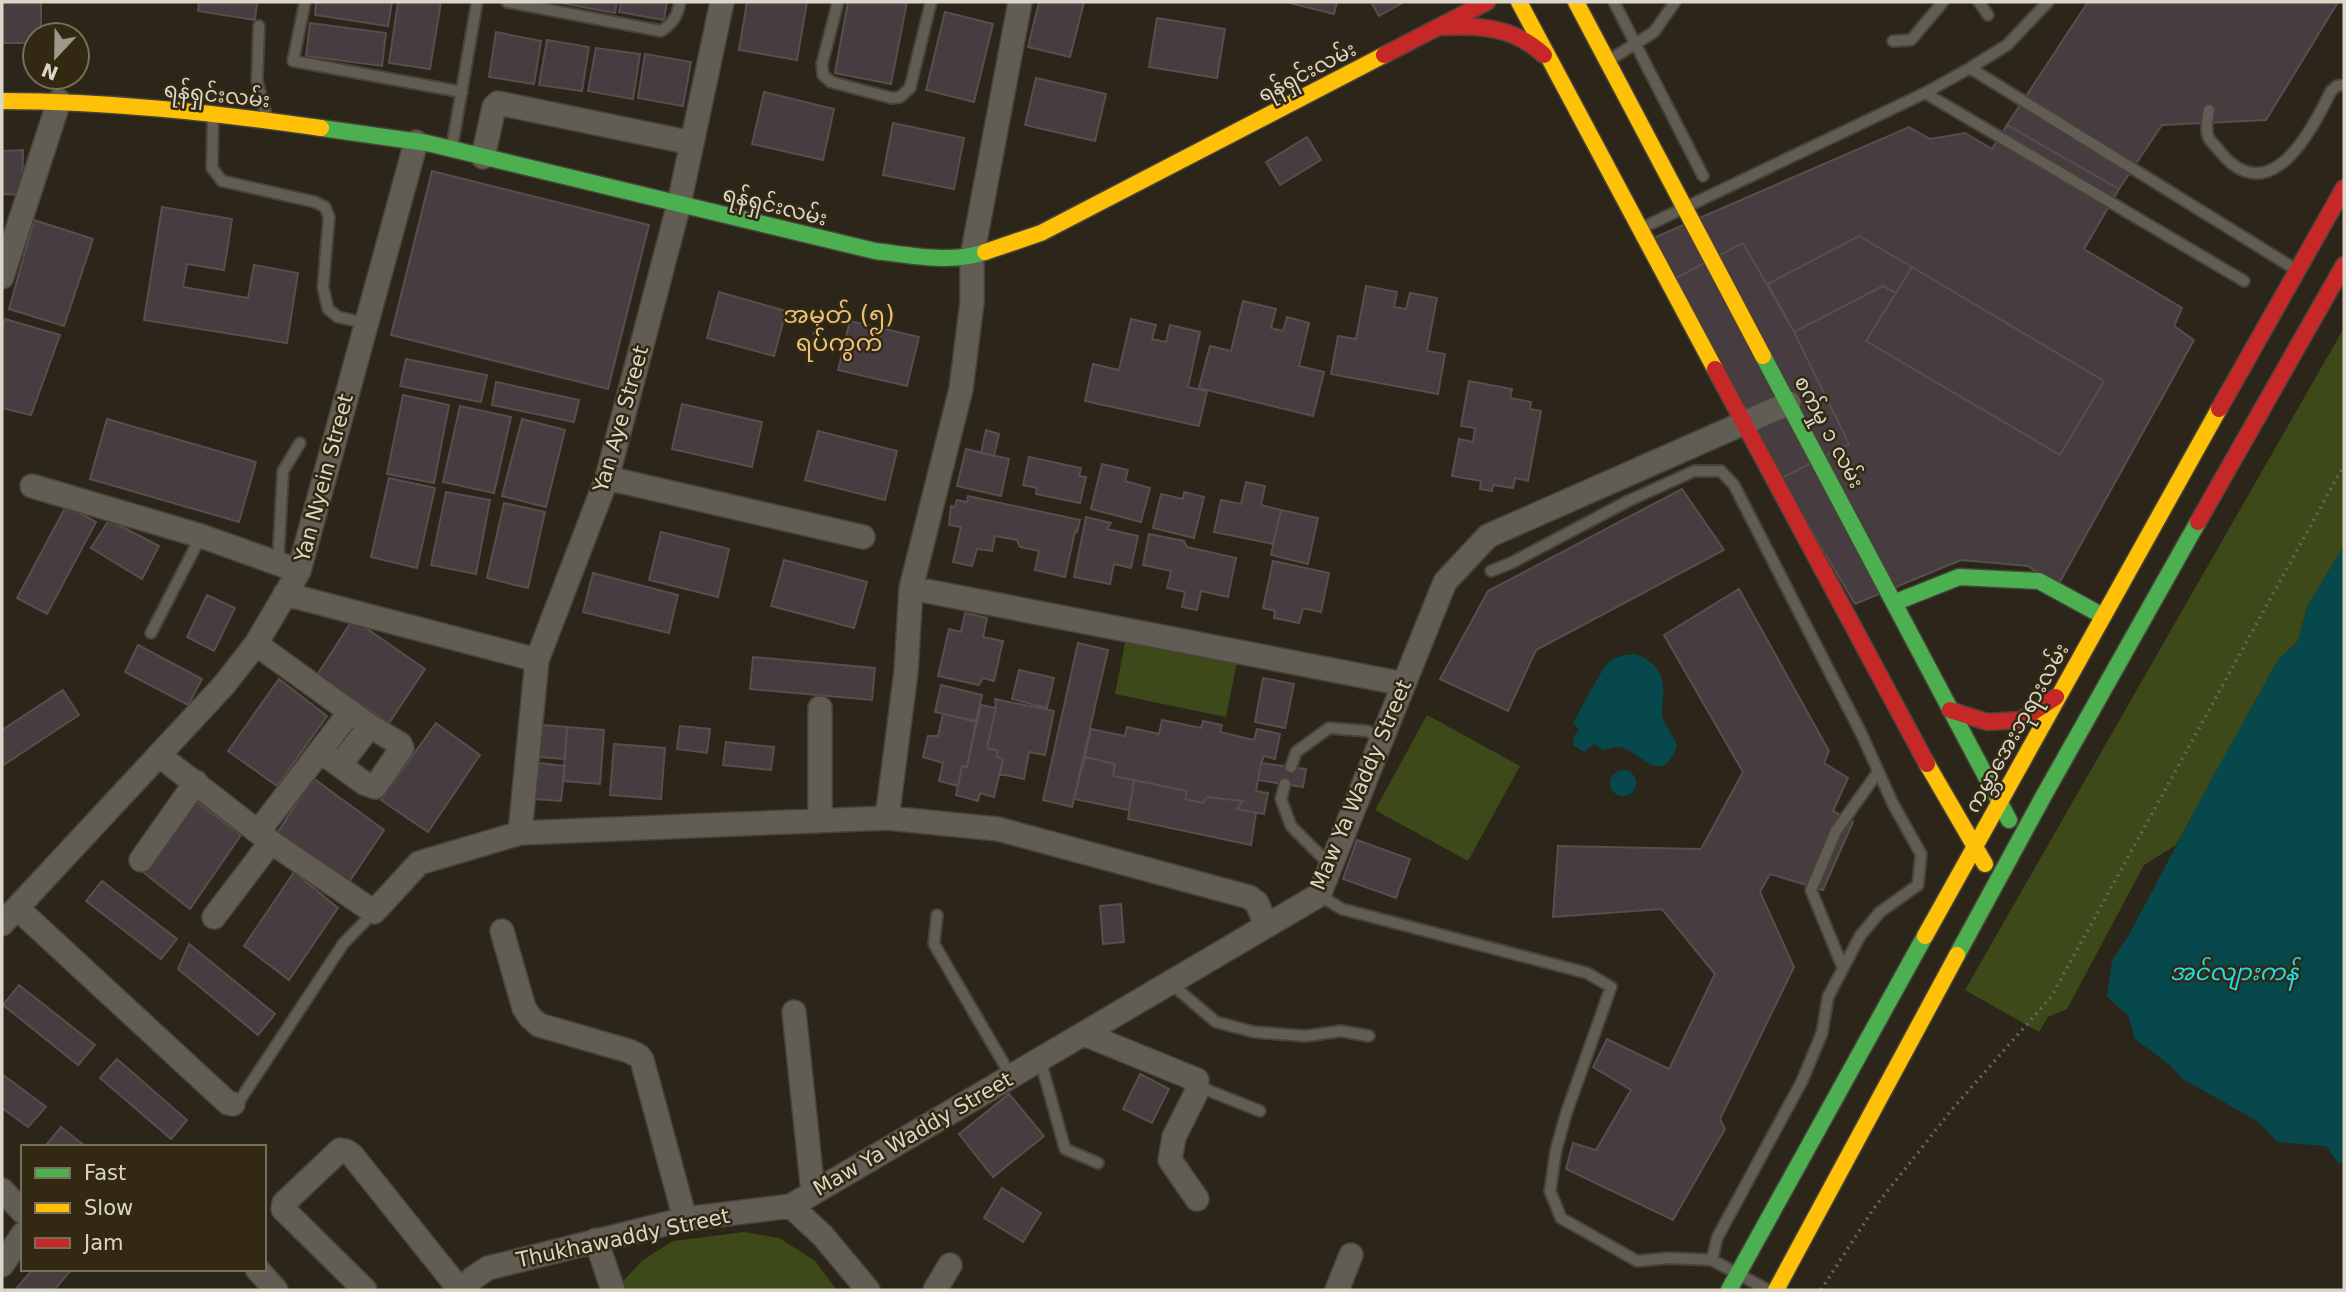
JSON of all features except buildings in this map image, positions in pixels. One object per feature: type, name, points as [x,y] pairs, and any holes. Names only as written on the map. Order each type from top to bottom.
[{"type":"main road","name":"ရန်ရှင်းလမ်း","points":[[2,101],[59,101],[213,113],[416,142],[875,251],[922,257],[972,257],[1041,233],[1487,2]]},
{"type":"main road","points":[[1519,2],[1742,424],[1869,645],[1975,848],[1996,882]]},
{"type":"main road","name":"စက်မှု ၁ လမ်း","points":[[1576,2],[1896,602],[1903,630],[2021,838]]},
{"type":"main road","points":[[1441,27],[1477,25],[1510,31],[1535,45],[1553,65]]},
{"type":"main road","name":"ကမ္ဘာအေးဘုရားလမ်း","points":[[1729,1290],[2000,805],[2277,300],[2344,188]]},
{"type":"main road","points":[[1776,1290],[1996,882],[2344,265]]},
{"type":"main road","points":[[1896,602],[1959,577],[2039,581],[2103,616]]},
{"type":"main road","points":[[1950,710],[1987,722],[2021,720],[2059,695]]},
{"type":"street","name":"Yan Aye Street","points":[[520,833],[537,660],[607,478],[679,204],[722,2]]},
{"type":"street","points":[[887,818],[906,672],[911,588],[961,389],[972,302],[972,257],[1020,2]]},
{"type":"street","points":[[2,277],[59,101]]},
{"type":"street","points":[[483,157],[494,107],[498,103],[692,143]]},
{"type":"street","name":"Yan Nyein Street","points":[[9,916],[224,685],[256,644],[299,571],[416,142]]},
{"type":"street","name":"Maw Ya Waddy Street","points":[[791,1206],[1319,895],[1445,582],[1488,536],[1789,403]]},
{"type":"street","points":[[607,478],[863,537]]},
{"type":"street","points":[[32,486],[201,536],[299,571]]},
{"type":"street","points":[[911,588],[1404,684]]},
{"type":"street","points":[[285,594],[537,660]]},
{"type":"street","points":[[256,644],[402,748],[376,787],[364,783],[320,751]]},
{"type":"street","points":[[820,708],[820,821]]},
{"type":"street","points":[[214,917],[320,751],[350,712]]},
{"type":"street","points":[[340,765],[370,726]]},
{"type":"street","points":[[160,756],[265,837],[374,912],[419,863],[520,833],[887,818],[998,829],[1249,897],[1257,903],[1266,926]]},
{"type":"street","points":[[141,860],[196,782]]},
{"type":"street","points":[[9,916],[233,1104]]},
{"type":"street","points":[[502,931],[524,1008],[539,1025],[629,1051],[642,1060],[685,1219]]},
{"type":"street","points":[[794,1012],[813,1193]]},
{"type":"street","points":[[1084,1034],[1197,1080],[1196,1093],[1174,1136],[1170,1160],[1197,1199]]},
{"type":"street","points":[[365,1290],[283,1209],[284,1203],[340,1150],[352,1155],[460,1290]]},
{"type":"street","points":[[2,1190],[21,1210]]},
{"type":"street","points":[[791,1206],[823,1236],[868,1290]]},
{"type":"street","name":"Thukhawaddy Street","points":[[465,1290],[472,1278],[488,1268],[596,1240],[685,1219],[791,1206]]},
{"type":"street","points":[[2,1265],[21,1237]]},
{"type":"street","points":[[596,1240],[613,1290]]},
{"type":"street","points":[[1337,1290],[1351,1255]]},
{"type":"street","points":[[934,1290],[950,1265]]},
{"type":"street","points":[[259,1271],[276,1290]]},
{"type":"lane","points":[[305,2],[293,61],[461,92]]},
{"type":"lane","points":[[451,149],[477,2]]},
{"type":"lane","points":[[507,2],[661,30],[678,15],[680,2]]},
{"type":"lane","points":[[838,2],[822,64],[823,75],[831,82],[892,98],[900,97],[909,88],[931,2]]},
{"type":"lane","points":[[1614,2],[1703,176]]},
{"type":"lane","points":[[1608,61],[1634,42],[1654,32],[1675,2]]},
{"type":"lane","points":[[1893,41],[1911,40],[1943,2]]},
{"type":"lane","points":[[1979,2],[1988,15]]},
{"type":"lane","points":[[1641,229],[1924,93],[1970,68],[2007,45],[2049,2]]},
{"type":"lane","points":[[259,26],[257,81],[267,121]]},
{"type":"lane","points":[[1970,68],[2297,270]]},
{"type":"lane","points":[[2209,110],[2206,124],[2208,137],[2232,165],[2256,174],[2276,168],[2289,159],[2330,91],[2344,85]]},
{"type":"lane","points":[[1924,93],[2244,281]]},
{"type":"lane","points":[[213,113],[212,168],[222,181],[315,202],[325,207],[329,217],[323,287],[328,309],[338,317],[366,323]]},
{"type":"lane","points":[[278,562],[283,471],[300,443]]},
{"type":"lane","points":[[1491,571],[1511,564],[1628,501],[1694,471],[1721,471],[1734,485],[1862,735],[1893,804],[1921,854],[1918,885],[1880,912],[1860,936],[1828,997],[1822,1033],[1802,1081],[1733,1205],[1717,1238],[1712,1260]]},
{"type":"lane","points":[[151,633],[201,536]]},
{"type":"lane","points":[[1291,767],[1296,752],[1329,728],[1367,731],[1382,738]]},
{"type":"lane","points":[[1843,968],[1811,890],[1836,831],[1878,772]]},
{"type":"lane","points":[[1285,784],[1281,799],[1291,826],[1331,866]]},
{"type":"lane","points":[[1319,895],[1342,909],[1587,973],[1611,987],[1556,1150],[1550,1191],[1561,1218],[1637,1261],[1669,1258],[1712,1260],[1768,1290]]},
{"type":"lane","points":[[233,1104],[238,1103],[343,944],[374,912]]},
{"type":"lane","points":[[937,915],[934,944],[1012,1076]]},
{"type":"lane","points":[[1170,983],[1216,1022],[1254,1032],[1306,1036],[1341,1031],[1369,1035]]},
{"type":"lane","points":[[1040,1059],[1065,1149],[1098,1163]]},
{"type":"lane","points":[[1196,1086],[1260,1111]]},
{"type":"path","points":[[1821,1290],[1882,1198],[1954,1107],[2051,997],[2344,465]]},
{"type":"green space","points":[[2344,328],[2344,546],[2307,607],[2298,641],[2278,660],[2176,845],[2144,865],[2067,1009],[2048,1017],[2039,1032],[1965,990]]},
{"type":"green space","points":[[1126,638],[1237,662],[1226,717],[1115,694]]},
{"type":"green space","points":[[1427,715],[1520,766],[1468,861],[1375,810]]},
{"type":"green space","points":[[744,1232],[779,1238],[814,1260],[837,1290],[624,1290],[624,1280],[643,1260],[673,1241]]},
{"type":"water","name":"အင်လျားကန်","points":[[2344,546],[2344,1162],[2339,1164],[2326,1146],[2277,1142],[2259,1122],[2181,1078],[2171,1066],[2135,1039],[2128,1016],[2107,997],[2112,961],[2130,933],[2278,660],[2298,641],[2307,607]]},
{"type":"water","points":[[1634,654],[1652,664],[1662,681],[1663,719],[1677,745],[1665,765],[1651,764],[1620,747],[1603,750],[1594,744],[1584,752],[1573,745],[1574,736],[1579,730],[1573,723],[1607,664],[1619,657]]},
{"type":"water","points":[[1623,770],[1632,774],[1636,783],[1632,792],[1623,796],[1614,792],[1610,783],[1614,774]]},
{"type":"traffic: fast","points":[[321,128],[427,143],[875,251],[944,258],[985,252]]},
{"type":"traffic: fast","points":[[1763,356],[2009,820]]},
{"type":"traffic: fast","points":[[1957,955],[2198,522]]},
{"type":"traffic: fast","points":[[1896,602],[1959,577],[2039,581],[2103,616]]},
{"type":"traffic: fast","points":[[1729,1290],[1925,936]]},
{"type":"traffic: slow","points":[[1519,2],[1715,369]]},
{"type":"traffic: slow","points":[[1576,2],[1763,356]]},
{"type":"traffic: slow","points":[[985,252],[1041,233],[1384,55]]},
{"type":"traffic: slow","points":[[2,101],[162,109],[321,128]]},
{"type":"traffic: slow","points":[[1925,936],[2219,409]]},
{"type":"traffic: slow","points":[[1927,764],[1985,864]]},
{"type":"traffic: slow","points":[[1776,1290],[1957,955]]},
{"type":"traffic: jam","points":[[1384,55],[1487,2]]},
{"type":"traffic: jam","points":[[1441,27],[1483,28],[1509,33],[1544,55]]},
{"type":"traffic: jam","points":[[2219,409],[2344,188]]},
{"type":"traffic: jam","points":[[2198,522],[2344,265]]},
{"type":"traffic: jam","points":[[1715,369],[1927,764]]},
{"type":"traffic: jam","points":[[1950,710],[1987,722],[2021,720],[2056,697]]},
{"type":"district","name":"အမှတ် (၅) ရပ်ကွက်","points":[[839,329]]}]
